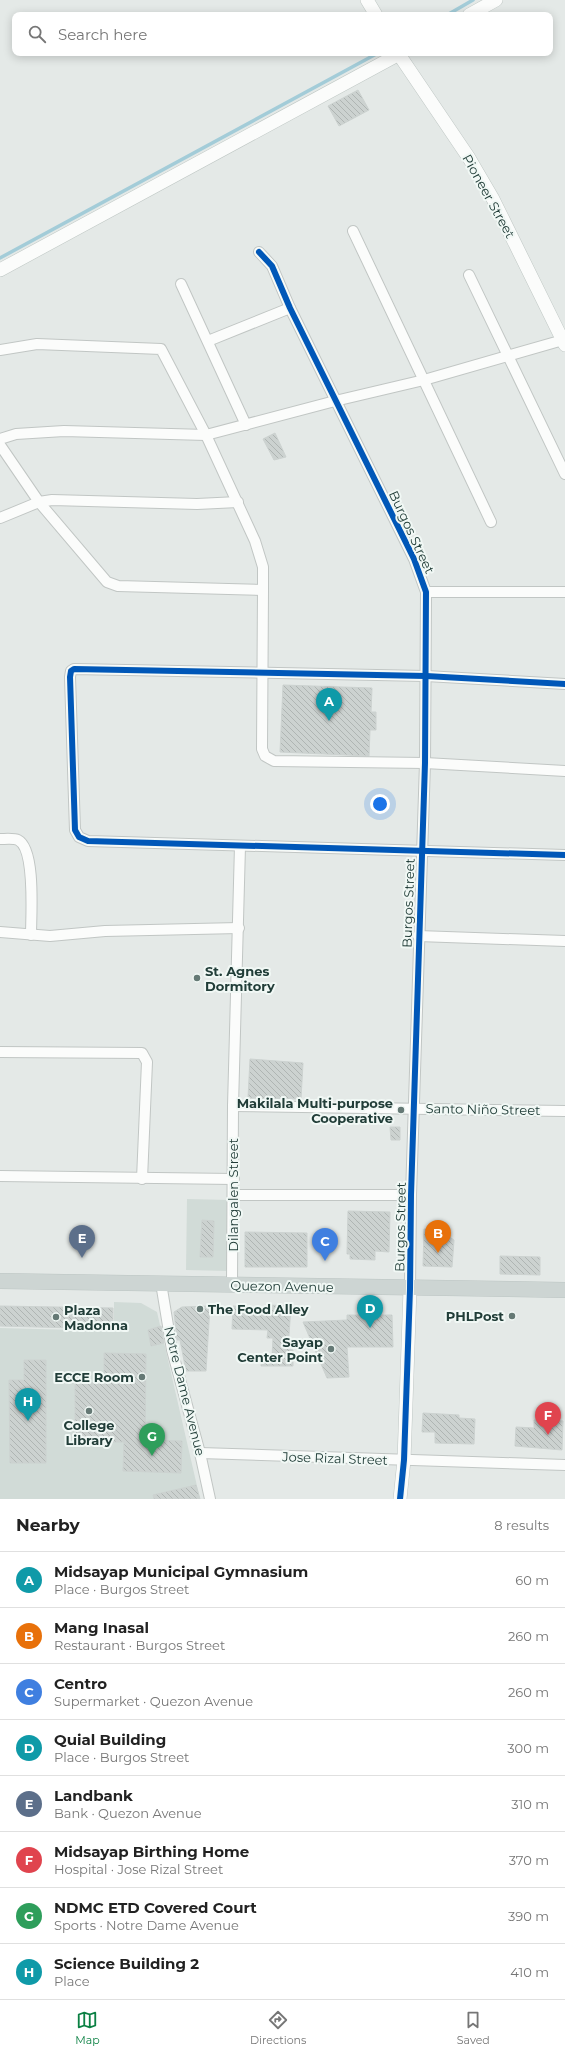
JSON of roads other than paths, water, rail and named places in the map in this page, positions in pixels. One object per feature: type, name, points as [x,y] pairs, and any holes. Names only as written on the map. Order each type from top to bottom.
[{"type":"main road","name":"Quezon Avenue","points":[[0,1280],[410,1289],[565,1290]]},
{"type":"street","points":[[367,0],[374,12]]},
{"type":"street","points":[[475,12],[496,0]]},
{"type":"street","points":[[0,270],[393,56]]},
{"type":"street","name":"Pioneer Street","points":[[401,56],[469,158],[489,192],[564,343]]},
{"type":"street","points":[[353,231],[491,522]]},
{"type":"street","name":"Burgos Street","points":[[259,252],[272,266],[290,308],[335,401],[403,535],[426,592],[426,676],[420,850],[410,1289],[404,1460],[400,1499]]},
{"type":"street","points":[[469,275],[565,474]]},
{"type":"street","points":[[181,284],[246,425]]},
{"type":"street","points":[[208,341],[290,308]]},
{"type":"street","points":[[0,439],[16,434],[64,431],[206,435],[335,401],[424,380],[508,355],[564,343]]},
{"type":"street","points":[[0,350],[37,344],[161,349],[206,435],[238,502],[260,555],[263,567],[262,749],[265,756],[274,761],[424,763],[565,771]]},
{"type":"street","points":[[0,445],[39,502],[107,582],[118,586],[263,590]]},
{"type":"street","points":[[0,518],[39,502],[60,499],[197,504],[238,502]]},
{"type":"street","points":[[426,592],[565,592]]},
{"type":"street","points":[[565,684],[426,676],[74,669],[71,671],[70,677],[75,830],[79,837],[88,841],[565,855]]},
{"type":"street","points":[[0,839],[18,839],[24,845],[30,861],[31,935]]},
{"type":"street","name":"Dilangalen Street","points":[[232,1285],[234,1195],[233,1106],[239,928],[240,846]]},
{"type":"street","points":[[0,932],[50,936],[106,931],[239,928]]},
{"type":"street","points":[[418,936],[565,941]]},
{"type":"street","points":[[0,1052],[142,1053],[147,1062],[142,1179]]},
{"type":"street","name":"Santo Niño Street","points":[[233,1106],[565,1111]]},
{"type":"street","points":[[0,1176],[234,1179]]},
{"type":"street","points":[[234,1195],[411,1195]]},
{"type":"street","name":"Notre Dame Avenue","points":[[161,1283],[172,1350],[200,1453],[210,1499]]},
{"type":"street","name":"Jose Rizal Street","points":[[200,1453],[565,1465]]},
{"type":"waterway","points":[[452,12],[473,0]]},
{"type":"waterway","points":[[0,258],[372,56]]},
{"type":"place","name":"Midsayap Municipal Gymnasium","points":[[329,721]]},
{"type":"place","name":"St. Agnes Dormitory","points":[[197,978]]},
{"type":"place","name":"Makilala Multi-purpose Cooperative","points":[[401,1110]]},
{"type":"place","name":"Mang Inasal","points":[[438,1253]]},
{"type":"place","name":"Landbank","points":[[82,1258]]},
{"type":"place","name":"Centro","points":[[325,1261]]},
{"type":"place","name":"The Food Alley","points":[[200,1309]]},
{"type":"place","name":"PHLPost","points":[[512,1316]]},
{"type":"place","name":"Plaza Madonna","points":[[56,1317]]},
{"type":"place","name":"Quial Building","points":[[370,1328]]},
{"type":"place","name":"Sayap Center Point","points":[[331,1349]]},
{"type":"place","name":"ECCE Room","points":[[142,1377]]},
{"type":"place","name":"College Library","points":[[89,1411]]},
{"type":"place","name":"Science Building 2","points":[[28,1421]]},
{"type":"place","name":"Midsayap Birthing Home","points":[[548,1435]]},
{"type":"place","name":"NDMC ETD Covered Court","points":[[152,1456]]}]
